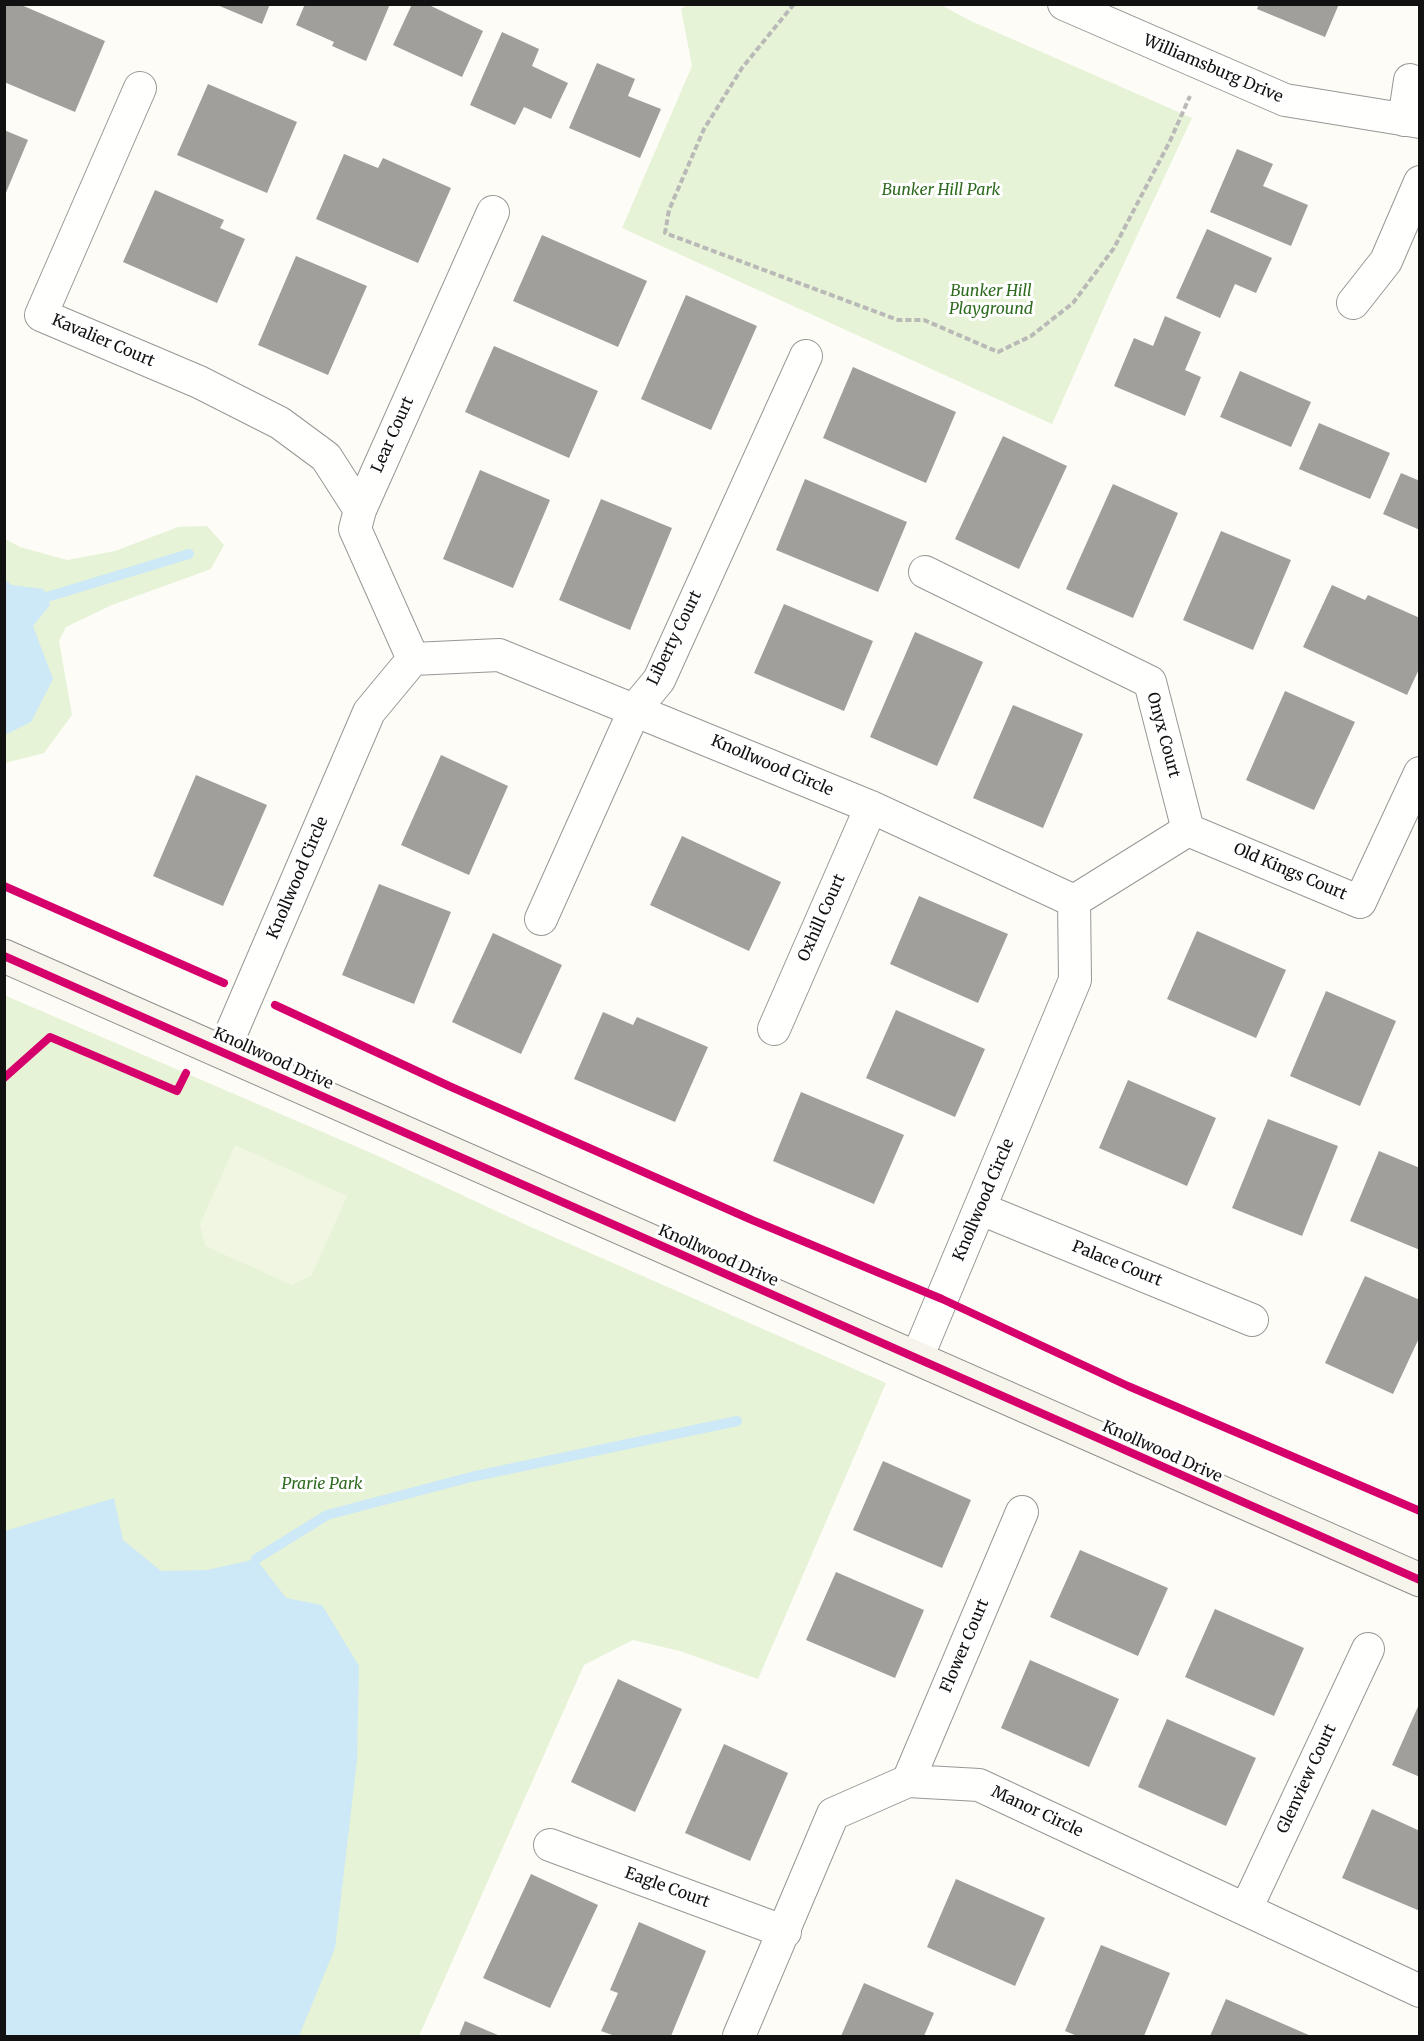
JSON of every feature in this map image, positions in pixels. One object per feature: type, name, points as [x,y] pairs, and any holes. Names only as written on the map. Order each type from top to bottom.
[{"type":"street","name":"Williamsburg Drive","points":[[1064,4],[1285,100],[1412,121],[1410,80]]},
{"type":"street","name":"Kavalier Court","points":[[140,88],[41,315],[199,382],[280,423],[326,457],[360,510]]},
{"type":"street","points":[[1353,303],[1386,261],[1419,182]]},
{"type":"street","name":"Lear Court","points":[[413,659],[355,529],[360,510],[493,212]]},
{"type":"street","name":"Liberty Court","points":[[541,919],[635,709],[659,680],[806,356]]},
{"type":"street","name":"Onyx Court","points":[[925,572],[1150,682],[1188,830]]},
{"type":"street","name":"Knollwood Circle","points":[[223,1052],[369,712],[413,659],[499,655],[871,807],[1074,901],[1075,980],[917,1358]]},
{"type":"street","name":"Old Kings Court","points":[[1188,830],[1360,902],[1419,773]]},
{"type":"street","name":"Oxhill Court","points":[[774,1029],[871,807]]},
{"type":"street","points":[[1074,901],[1188,830]]},
{"type":"street","name":"Knollwood Drive","points":[[4,956],[1419,1580]]},
{"type":"street","name":"Palace Court","points":[[981,1209],[1252,1320]]},
{"type":"street","name":"Flower Court","points":[[908,1781],[1022,1512]]},
{"type":"street","name":"Glenview Court","points":[[1246,1909],[1368,1649]]},
{"type":"street","name":"Manor Circle","points":[[739,2037],[833,1814],[908,1781],[979,1785],[1419,1991]]},
{"type":"street","name":"Eagle Court","points":[[550,1845],[784,1932]]},
{"type":"path","points":[[794,4],[783,14],[742,68],[704,129],[669,210],[665,233],[898,320],[924,320],[998,352],[1031,336],[1073,303],[1114,248],[1170,141],[1204,65]]},
{"type":"path","points":[[1405,1506],[1418,1510]]},
{"type":"green space","name":"Bunker Hill Park","points":[[688,5],[941,5],[971,21],[1192,118],[1052,424],[622,228],[692,66],[681,9]]},
{"type":"green space","points":[[207,526],[224,545],[211,569],[112,605],[66,627],[59,641],[72,715],[44,753],[5,763],[5,539],[20,547],[67,560],[115,551],[178,527]]},
{"type":"green space","name":"Prarie Park","points":[[4,995],[376,1155],[522,1223],[886,1383],[758,1679],[680,1651],[633,1640],[584,1665],[419,2036],[5,2036]]},
{"type":"green space","points":[[235,1145],[347,1196],[312,1275],[292,1285],[205,1246],[200,1224]]},
{"type":"water","points":[[4,578],[11,585],[44,589],[50,605],[33,626],[53,679],[31,722],[5,735]]},
{"type":"water","points":[[114,1498],[123,1540],[161,1571],[207,1570],[256,1559],[286,1598],[322,1605],[359,1666],[357,1760],[335,1948],[299,2036],[5,2036],[5,1531]]},
{"type":"building","points":[[4,4],[19,4],[105,41],[75,112],[4,82]]},
{"type":"building","points":[[215,4],[270,4],[262,24]]},
{"type":"building","points":[[305,4],[390,4],[366,61],[332,46],[334,42],[296,25]]},
{"type":"building","points":[[412,4],[427,4],[483,31],[462,77],[393,45]]},
{"type":"building","points":[[1259,4],[1339,4],[1325,37],[1257,9]]},
{"type":"building","points":[[502,32],[539,49],[532,66],[568,83],[551,119],[524,107],[515,125],[470,105]]},
{"type":"building","points":[[597,63],[635,79],[628,96],[661,109],[640,158],[569,128]]},
{"type":"building","points":[[208,84],[297,122],[267,193],[177,155]]},
{"type":"building","points":[[4,130],[28,140],[5,195],[4,195]]},
{"type":"building","points":[[1237,149],[1273,164],[1263,186],[1308,205],[1291,246],[1210,212]]},
{"type":"building","points":[[344,154],[378,168],[383,158],[451,188],[418,263],[316,219]]},
{"type":"building","points":[[155,190],[224,220],[220,228],[245,239],[217,303],[123,262]]},
{"type":"building","points":[[1207,229],[1272,258],[1256,293],[1235,284],[1220,318],[1176,298]]},
{"type":"building","points":[[542,235],[647,281],[618,347],[513,301]]},
{"type":"building","points":[[296,256],[367,286],[328,375],[258,345]]},
{"type":"building","points":[[686,295],[757,326],[711,430],[641,399]]},
{"type":"building","points":[[1165,316],[1201,332],[1185,370],[1201,377],[1185,416],[1114,386],[1134,338],[1153,346]]},
{"type":"building","points":[[494,346],[598,391],[569,458],[465,412]]},
{"type":"building","points":[[853,367],[956,412],[926,483],[823,438]]},
{"type":"building","points":[[1240,371],[1311,402],[1291,447],[1220,417]]},
{"type":"building","points":[[1319,423],[1390,453],[1370,499],[1299,469]]},
{"type":"building","points":[[1003,436],[1067,466],[1019,569],[955,539]]},
{"type":"building","points":[[480,470],[550,500],[513,588],[443,559]]},
{"type":"building","points":[[1401,473],[1420,481],[1420,530],[1383,514]]},
{"type":"building","points":[[805,479],[907,522],[878,592],[776,550]]},
{"type":"building","points":[[1113,484],[1178,513],[1133,618],[1066,589]]},
{"type":"building","points":[[601,499],[672,528],[630,630],[559,600]]},
{"type":"building","points":[[1221,531],[1291,560],[1253,650],[1183,620]]},
{"type":"building","points":[[1332,585],[1365,600],[1368,595],[1420,618],[1420,667],[1407,695],[1303,647]]},
{"type":"building","points":[[784,604],[873,641],[844,711],[754,673]]},
{"type":"building","points":[[915,632],[983,662],[937,766],[870,737]]},
{"type":"building","points":[[1285,691],[1355,722],[1314,810],[1246,780]]},
{"type":"building","points":[[1013,705],[1083,734],[1043,828],[973,798]]},
{"type":"building","points":[[441,755],[508,786],[469,875],[401,845]]},
{"type":"building","points":[[196,775],[267,805],[223,906],[153,876]]},
{"type":"building","points":[[682,836],[781,882],[749,951],[650,905]]},
{"type":"building","points":[[379,884],[451,912],[414,1004],[342,975]]},
{"type":"building","points":[[919,896],[1008,934],[978,1003],[890,964]]},
{"type":"building","points":[[1197,931],[1286,970],[1256,1038],[1167,999]]},
{"type":"building","points":[[493,933],[562,965],[521,1054],[452,1022]]},
{"type":"building","points":[[1326,991],[1396,1021],[1360,1106],[1290,1076]]},
{"type":"building","points":[[896,1010],[985,1049],[955,1117],[866,1078]]},
{"type":"building","points":[[603,1012],[633,1025],[637,1017],[708,1047],[675,1122],[574,1079]]},
{"type":"building","points":[[1128,1080],[1216,1118],[1187,1186],[1099,1148]]},
{"type":"building","points":[[801,1092],[904,1135],[874,1204],[773,1161]]},
{"type":"building","points":[[1268,1119],[1338,1146],[1302,1236],[1232,1208]]},
{"type":"building","points":[[1379,1151],[1420,1168],[1420,1250],[1350,1221]]},
{"type":"building","points":[[1365,1276],[1420,1300],[1420,1336],[1393,1394],[1325,1363]]},
{"type":"building","points":[[883,1461],[971,1500],[942,1568],[853,1530]]},
{"type":"building","points":[[1080,1550],[1168,1588],[1138,1656],[1050,1617]]},
{"type":"building","points":[[836,1572],[924,1610],[895,1678],[806,1640]]},
{"type":"building","points":[[1215,1609],[1304,1648],[1274,1716],[1185,1677]]},
{"type":"building","points":[[1030,1660],[1119,1699],[1089,1767],[1001,1728]]},
{"type":"building","points":[[618,1679],[682,1709],[635,1812],[571,1782]]},
{"type":"building","points":[[1420,1702],[1420,1777],[1392,1765]]},
{"type":"building","points":[[1167,1719],[1256,1758],[1226,1826],[1138,1787]]},
{"type":"building","points":[[724,1744],[788,1773],[750,1861],[685,1833]]},
{"type":"building","points":[[1372,1809],[1420,1831],[1420,1911],[1342,1878]]},
{"type":"building","points":[[531,1874],[598,1905],[550,2008],[483,1978]]},
{"type":"building","points":[[956,1879],[1045,1918],[1015,1986],[927,1947]]},
{"type":"building","points":[[639,1922],[706,1951],[671,2036],[615,2036],[601,2031],[618,1993],[610,1990]]},
{"type":"building","points":[[1101,1945],[1170,1973],[1144,2036],[1077,2036],[1065,2031]]},
{"type":"building","points":[[864,1983],[934,2013],[924,2036],[841,2036]]},
{"type":"building","points":[[1226,1999],[1311,2036],[1210,2036]]},
{"type":"building","points":[[465,2021],[500,2036],[459,2036]]},
{"type":"waterway","points":[[47,597],[189,554]]},
{"type":"waterway","points":[[256,1559],[327,1515],[471,1477],[737,1421]]},
{"type":"cycle path","points":[[4,886],[224,983]]},
{"type":"cycle path","points":[[4,956],[1420,1580]]},
{"type":"cycle path","points":[[275,1005],[449,1086],[752,1220],[942,1299],[1128,1386],[1420,1511]]},
{"type":"cycle path","points":[[4,1078],[50,1037],[177,1091],[186,1073]]},
{"type":"park label","name":"Bunker Hill Playground","points":[[991,300]]}]
